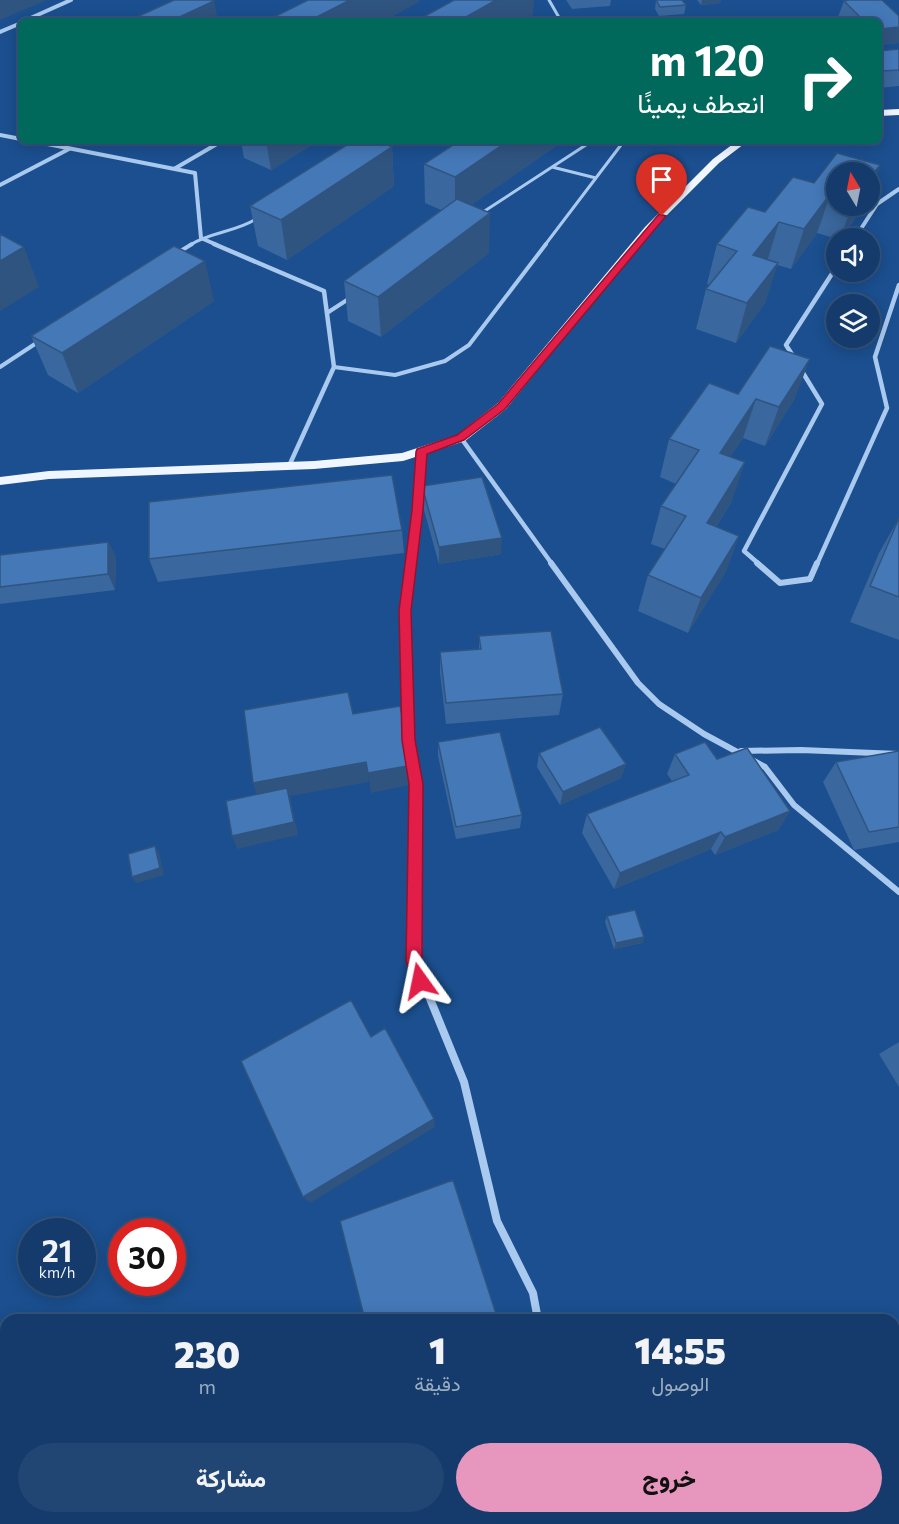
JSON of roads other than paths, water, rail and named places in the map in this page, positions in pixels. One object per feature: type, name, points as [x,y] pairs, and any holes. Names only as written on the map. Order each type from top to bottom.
[{"type":"main road","points":[[882,113],[899,112]]},
{"type":"main road","points":[[0,481],[49,475],[289,466],[403,458],[460,438],[502,406],[648,229],[716,161],[739,144]]},
{"type":"street","points":[[32,18],[71,0]]},
{"type":"street","points":[[0,32],[18,24]]},
{"type":"street","points":[[0,135],[18,138]]},
{"type":"street","points":[[47,144],[195,173],[201,238],[324,291],[333,367],[289,466]]},
{"type":"street","points":[[174,169],[217,144]]},
{"type":"street","points":[[0,185],[70,148]]},
{"type":"street","points":[[861,228],[877,204],[898,191]]},
{"type":"street","points":[[827,282],[786,345],[822,404],[744,551],[780,583],[810,579],[887,408],[875,357],[899,285]]},
{"type":"street","points":[[460,438],[638,683],[659,704],[704,734],[765,767],[795,805],[899,892]]},
{"type":"street","points":[[421,452],[417,510],[405,611],[408,740],[416,784],[414,961],[464,1082],[497,1221],[533,1293],[537,1314]]},
{"type":"street","points":[[736,751],[801,750],[899,754]]},
{"type":"lane","points":[[549,0],[559,18]]},
{"type":"lane","points":[[474,218],[587,144]]},
{"type":"lane","points":[[333,367],[395,375],[445,361],[469,345],[622,144]]},
{"type":"lane","points":[[552,167],[596,178]]},
{"type":"lane","points":[[171,257],[201,238],[248,224],[258,218]]},
{"type":"lane","points":[[327,313],[356,294]]},
{"type":"lane","points":[[0,367],[40,341]]}]
